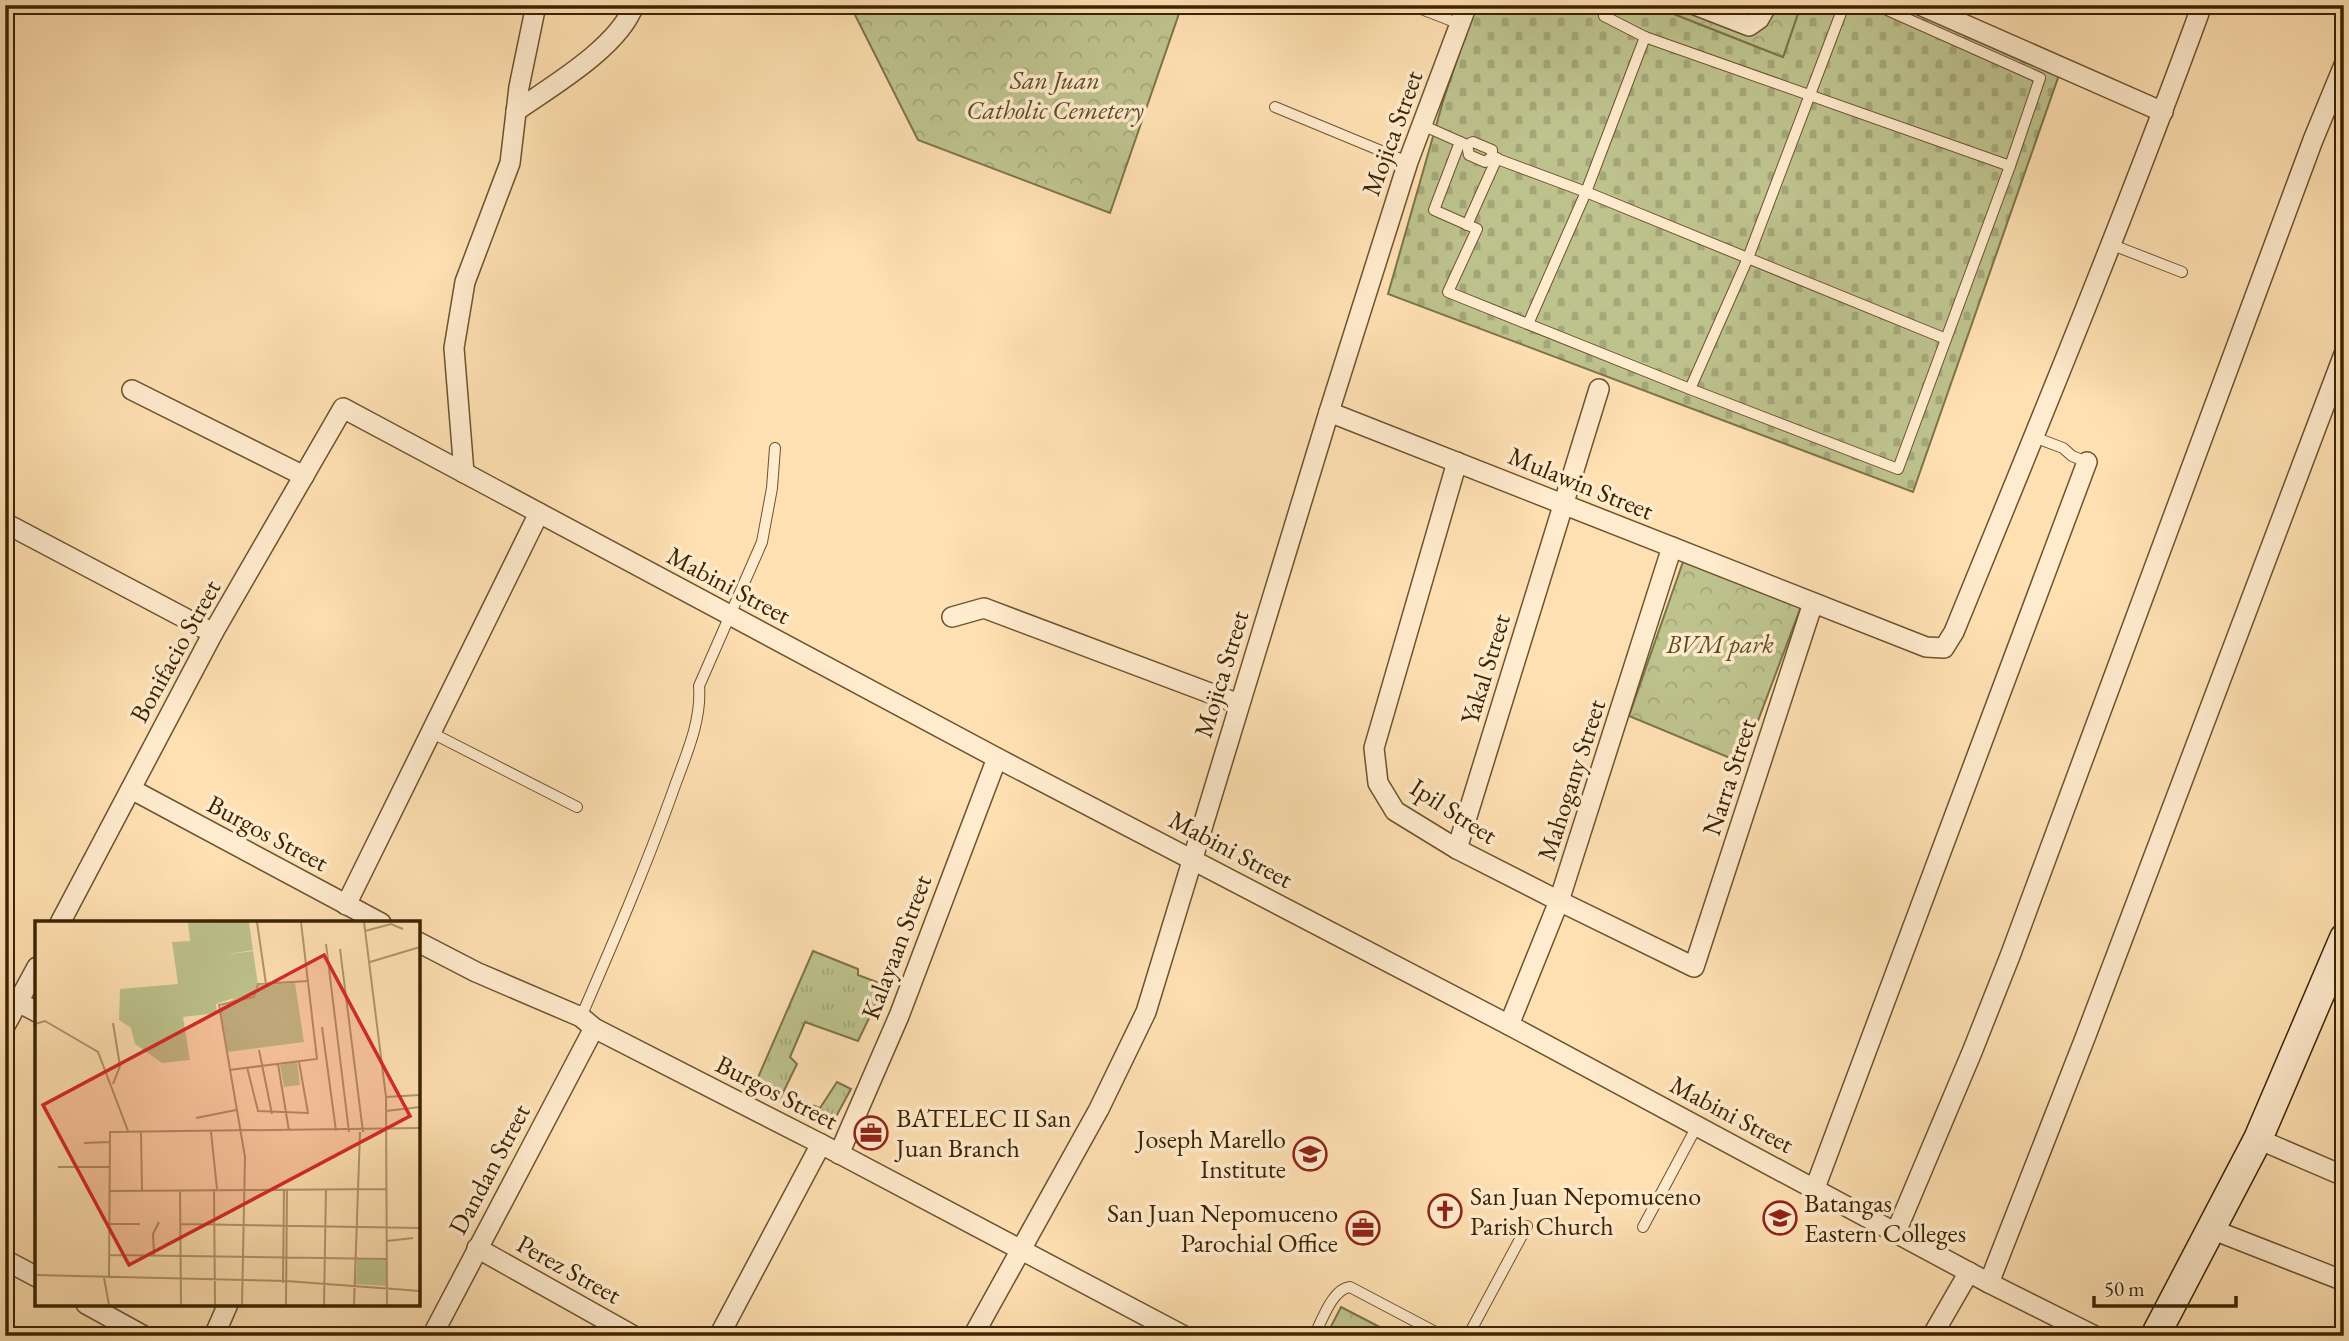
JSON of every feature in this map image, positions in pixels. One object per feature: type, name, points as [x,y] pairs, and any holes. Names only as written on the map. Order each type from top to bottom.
[{"type":"main road","points":[[2155,1336],[2258,1139],[2344,939]]},
{"type":"street","points":[[464,473],[454,348],[465,282],[510,163],[516,111],[536,5]]},
{"type":"street","points":[[516,111],[593,58],[630,15],[634,5]]},
{"type":"street","name":"Mojica Street","points":[[973,1336],[1099,1110],[1146,1012],[1408,162],[1467,5]]},
{"type":"street","points":[[1695,5],[1749,26],[1759,19],[1768,5]]},
{"type":"street","points":[[1920,5],[2163,112]]},
{"type":"street","points":[[2034,437],[2163,112],[2202,5]]},
{"type":"street","points":[[1896,1232],[2010,956],[2144,590],[2313,140],[2344,65]]},
{"type":"street","points":[[1989,1283],[2090,1025],[2344,354]]},
{"type":"street","name":"Yakal Street","points":[[1457,849],[1599,389]]},
{"type":"street","points":[[132,390],[304,476]]},
{"type":"street","name":"Mabini Street","points":[[343,408],[997,758],[1509,1025],[1989,1283],[2095,1336]]},
{"type":"street","name":"Bonifacio Street","points":[[61,921],[213,633],[343,408]]},
{"type":"street","name":"Mulawin Street","points":[[1329,412],[1926,647],[1944,648],[1954,632],[2034,437]]},
{"type":"street","name":"Ipil Street","points":[[1457,462],[1374,748],[1378,783],[1395,811],[1457,849],[1694,967]]},
{"type":"street","points":[[1815,1188],[2087,462]]},
{"type":"street","points":[[346,905],[539,513]]},
{"type":"street","points":[[5,523],[213,633]]},
{"type":"street","name":"Mahogany Street","points":[[1509,1025],[1559,901],[1672,547]]},
{"type":"street","name":"Narra Street","points":[[1694,967],[1813,603]]},
{"type":"street","points":[[952,617],[984,608],[1239,704]]},
{"type":"street","name":"Kalayaan Street","points":[[839,1154],[899,1016],[997,758]]},
{"type":"street","name":"Burgos Street","points":[[131,789],[377,921]]},
{"type":"street","name":"Burgos Street","points":[[420,943],[476,972],[587,1022],[1184,1336]]},
{"type":"street","points":[[5,1026],[35,971]]},
{"type":"street","points":[[18,1002],[35,1011]]},
{"type":"street","name":"Dandan Street","points":[[432,1336],[587,1022]]},
{"type":"street","points":[[2258,1139],[2344,1176]]},
{"type":"street","points":[[719,1336],[821,1144]]},
{"type":"street","points":[[2211,1229],[2344,1281]]},
{"type":"street","name":"Perez Street","points":[[477,1248],[635,1336]]},
{"type":"street","points":[[5,1260],[35,1277]]},
{"type":"street","points":[[1932,1336],[1969,1272]]},
{"type":"street","points":[[90,1306],[145,1336]]},
{"type":"street","points":[[214,1336],[228,1306]]},
{"type":"lane","points":[[1411,5],[1460,24]]},
{"type":"lane","points":[[1690,389],[1748,258],[1844,5]]},
{"type":"lane","points":[[1463,144],[1434,210],[1477,229],[1448,292],[1898,469],[2040,78],[1876,5]]},
{"type":"lane","points":[[1604,16],[1645,37],[2010,166]]},
{"type":"lane","points":[[1528,324],[1586,192],[1645,37]]},
{"type":"lane","points":[[1275,107],[1408,162]]},
{"type":"lane","points":[[1422,125],[1463,144],[1473,142],[1492,150],[1494,158],[1467,225]]},
{"type":"lane","points":[[1494,158],[1586,192],[1945,339]]},
{"type":"lane","points":[[2110,243],[2182,272]]},
{"type":"lane","points":[[2034,437],[2063,448],[2072,456],[2087,462]]},
{"type":"lane","points":[[587,1022],[693,734],[700,699],[699,685],[762,542],[772,488],[775,448]]},
{"type":"lane","points":[[432,733],[577,807]]},
{"type":"lane","points":[[1643,1227],[1697,1125]]},
{"type":"lane","points":[[1468,1336],[1527,1226]]},
{"type":"lane","points":[[1314,1336],[1337,1294],[1343,1287],[1350,1287],[1443,1336]]},
{"type":"green space","name":"San Juan Catholic Cemetery","points":[[850,5],[1182,5],[1110,213],[918,140]]},
{"type":"green space","points":[[1476,5],[1651,5],[1783,57],[1801,5],[1906,5],[2059,75],[1913,492],[1388,294],[1444,98]]},
{"type":"green space","points":[[1651,5],[1801,5],[1783,57]]},
{"type":"green space","name":"BVM park","points":[[1684,559],[1802,604],[1742,763],[1629,716]]},
{"type":"green space","points":[[813,951],[858,969],[858,975],[885,985],[858,1041],[805,1022],[790,1057],[797,1064],[779,1101],[753,1089]]},
{"type":"green space","points":[[837,1082],[851,1089],[832,1124],[809,1114],[812,1105],[820,1108]]},
{"type":"green space","points":[[1341,1307],[1397,1336],[1326,1336]]},
{"type":"place","name":"BATELEC II San Juan Branch","points":[[871,1133]]},
{"type":"place","name":"Joseph Marello Institute","points":[[1310,1154]]},
{"type":"place","name":"San Juan Nepomuceno Parish Church","points":[[1445,1211]]},
{"type":"place","name":"Batangas Eastern Colleges","points":[[1780,1218]]},
{"type":"place","name":"San Juan Nepomuceno Parochial Office","points":[[1363,1228]]}]
